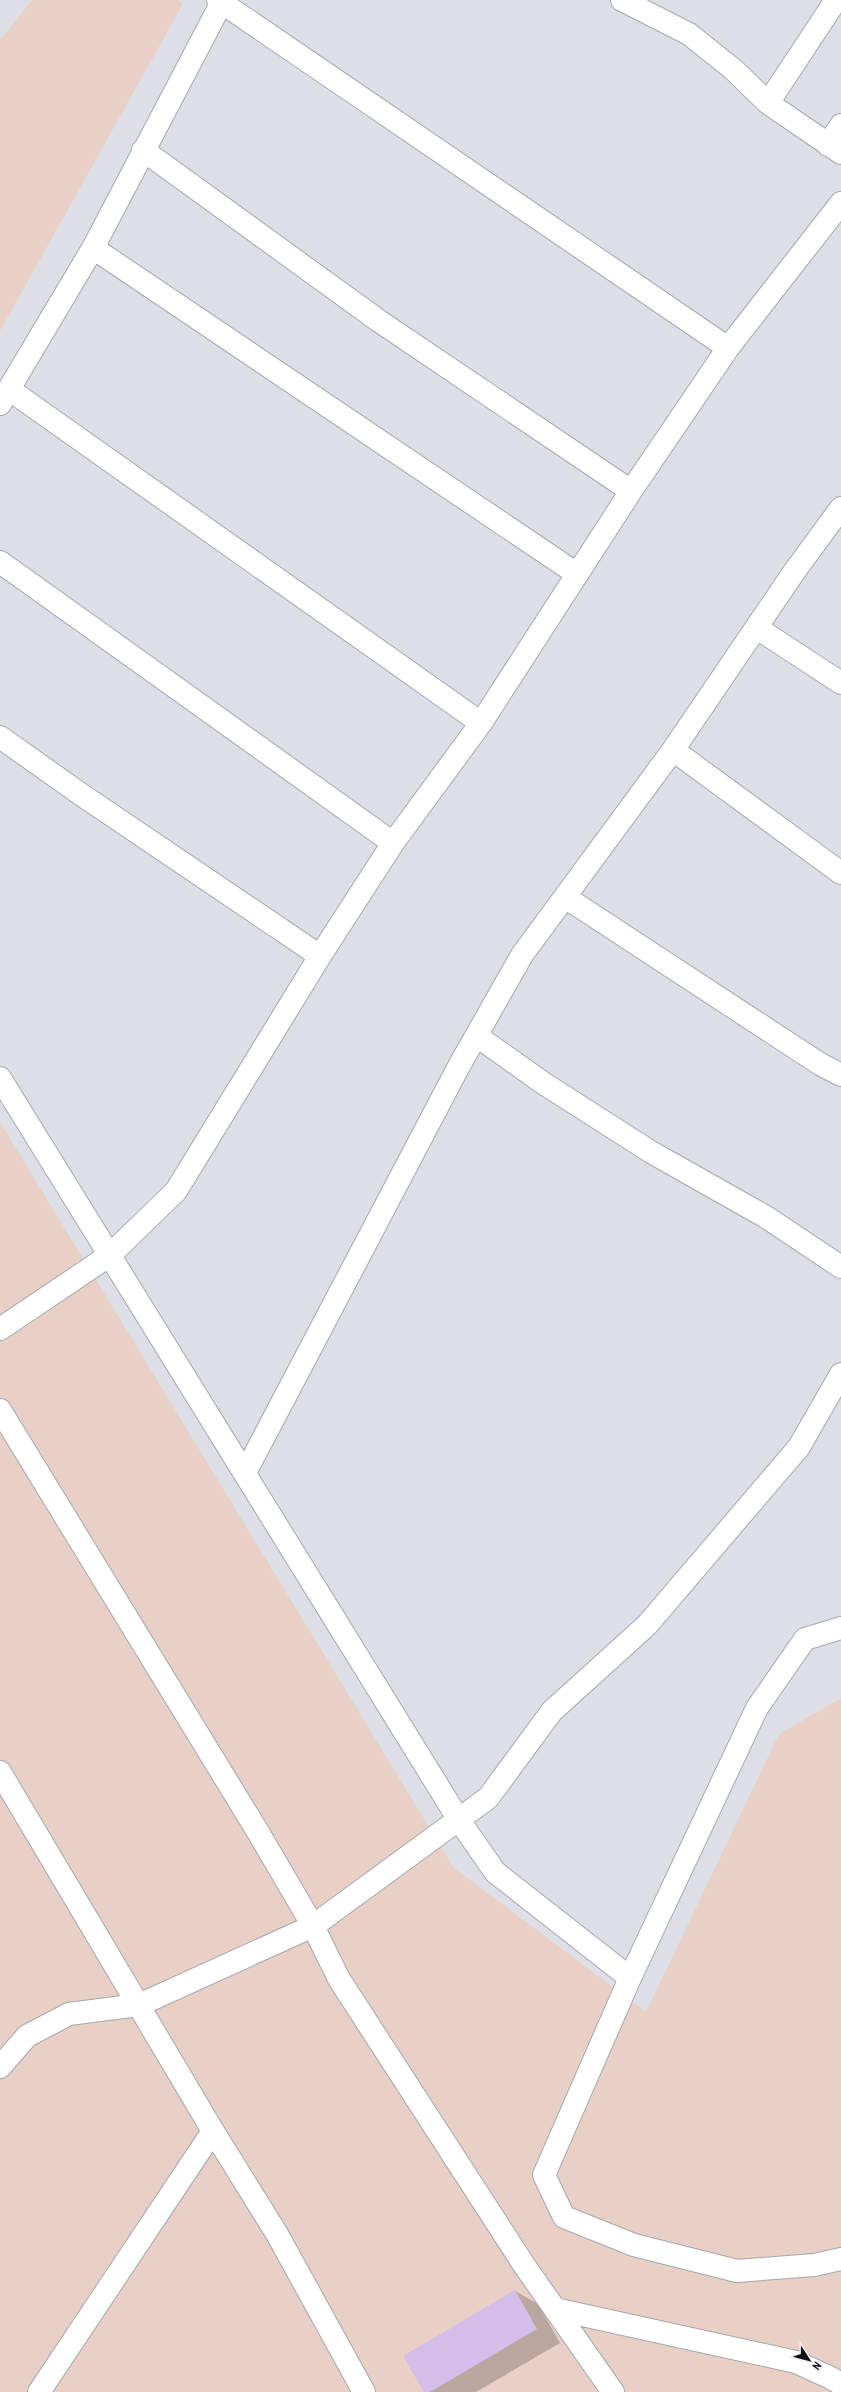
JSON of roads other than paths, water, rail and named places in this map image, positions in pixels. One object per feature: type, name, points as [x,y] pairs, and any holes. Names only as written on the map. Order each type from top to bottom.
[{"type":"street","points":[[768,103],[836,0]]},
{"type":"street","points":[[481,722],[225,545],[159,495],[5,397],[93,248],[221,1],[728,348]]},
{"type":"street","points":[[626,1],[689,34],[734,70],[768,103],[834,149],[841,125]]},
{"type":"street","points":[[143,150],[379,320],[631,491]]},
{"type":"street","points":[[0,1329],[110,1255],[176,1191],[320,956],[393,843],[481,722],[631,491],[728,348],[841,203]]},
{"type":"street","points":[[93,248],[577,574]]},
{"type":"street","points":[[245,1473],[426,1127],[522,955],[673,750],[758,628],[794,572],[841,508]]},
{"type":"street","points":[[0,562],[393,843]]},
{"type":"street","points":[[758,628],[841,683]]},
{"type":"street","points":[[0,736],[79,793],[320,956]]},
{"type":"street","points":[[673,750],[841,872]]},
{"type":"street","points":[[565,897],[820,1064],[841,1075]]},
{"type":"street","points":[[477,1036],[543,1083],[644,1148],[766,1217],[841,1267]]},
{"type":"street","points":[[0,1078],[459,1820],[495,1872],[630,1978]]},
{"type":"street","points":[[0,2067],[27,2036],[69,2014],[139,2005],[314,1926],[488,1798],[552,1711],[646,1625],[799,1447],[841,1374]]},
{"type":"street","points":[[0,1410],[314,1926],[339,1979],[524,2265],[613,2392]]},
{"type":"street","points":[[841,1628],[805,1639],[757,1708],[630,1978],[544,2175],[564,2217],[634,2246],[737,2270],[814,2265],[841,2259]]},
{"type":"street","points":[[0,1772],[213,2131],[277,2234],[364,2392]]},
{"type":"street","points":[[39,2392],[213,2131]]},
{"type":"street","points":[[555,2309],[796,2362],[841,2384]]}]
